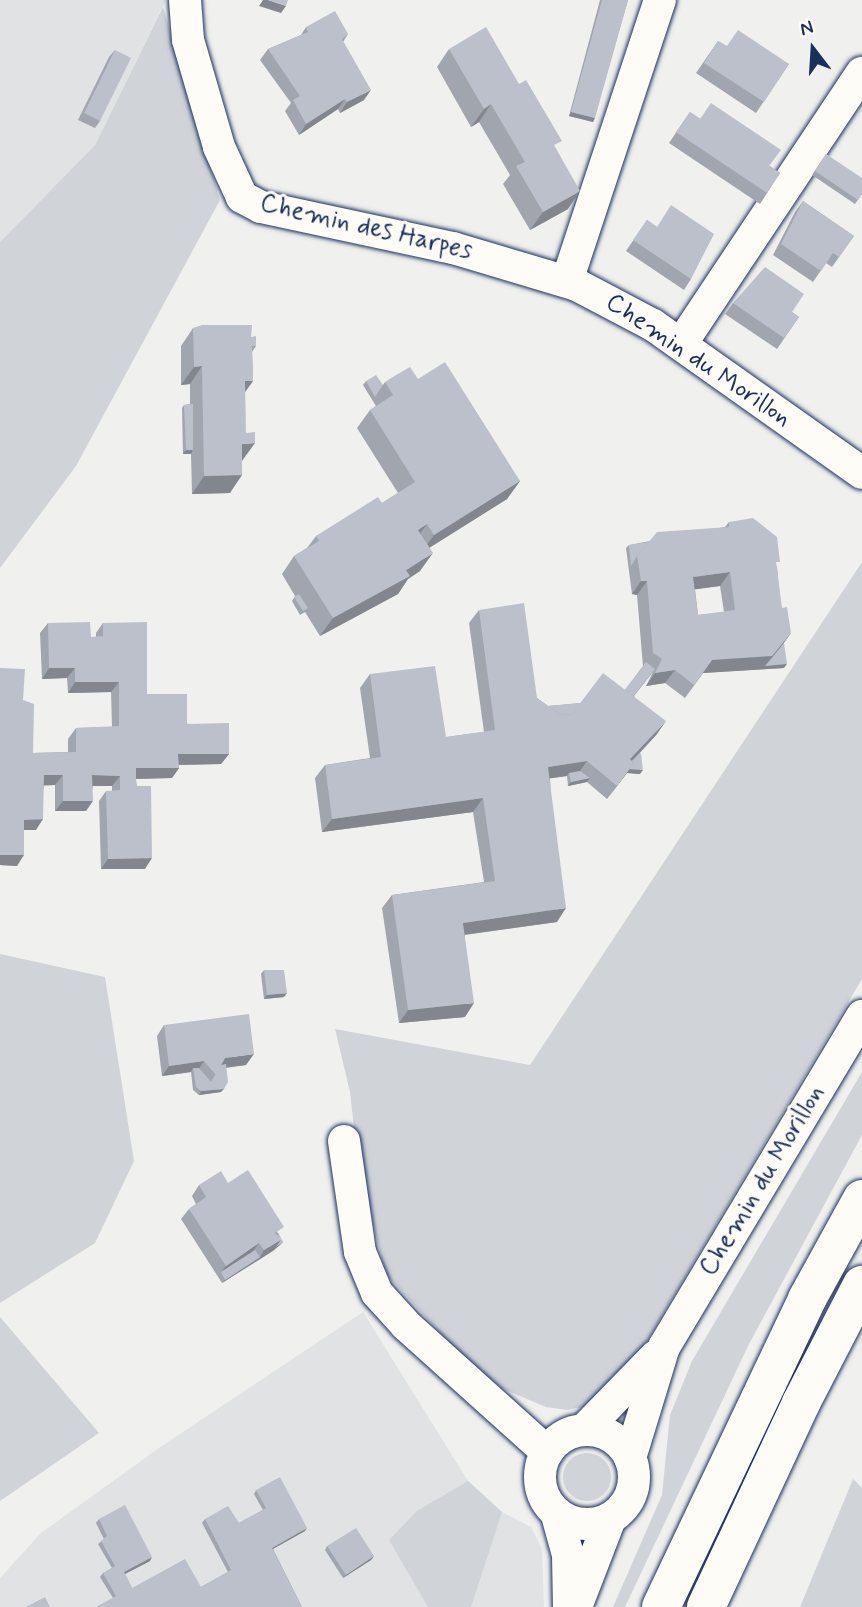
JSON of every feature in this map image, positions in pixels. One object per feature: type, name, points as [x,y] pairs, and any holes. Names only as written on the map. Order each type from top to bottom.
[{"type":"highway","points":[[661,1607],[801,1312],[862,1199]]},
{"type":"highway","points":[[706,1607],[801,1403],[862,1285]]},
{"type":"street","name":"Chemin des Harpes","points":[[185,0],[191,53],[231,181],[242,197],[261,207],[438,244],[567,281]]},
{"type":"street","points":[[567,281],[660,0]]},
{"type":"street","points":[[681,344],[862,73]]},
{"type":"street","name":"Chemin du Morillon","points":[[567,281],[632,312],[862,472]]},
{"type":"street","name":"Chemin du Morillon","points":[[584,1430],[664,1347],[862,1016]]},
{"type":"street","points":[[344,1141],[360,1252],[377,1293],[406,1325],[547,1452]]},
{"type":"street","name":"Chemin du Morillon","points":[[630,1458],[664,1347]]},
{"type":"street","points":[[569,1607],[568,1555],[557,1515],[540,1485],[547,1452],[563,1437],[584,1430],[612,1437],[630,1458],[632,1492],[610,1519],[576,1607]]},
{"type":"street","points":[[557,1515],[583,1525],[610,1519]]},
{"type":"shaded area","points":[[0,0],[166,0],[95,145],[0,242]]},
{"type":"shaded area","points":[[163,7],[220,200],[76,466],[0,568],[0,242],[95,145]]},
{"type":"shaded area","points":[[862,562],[862,979],[642,1349],[589,1406],[567,1410],[546,1407],[503,1389],[465,1360],[386,1274],[358,1164],[350,1092],[335,1029],[530,1065]]},
{"type":"shaded area","points":[[0,954],[105,977],[134,1161],[95,1243],[0,1303]]},
{"type":"shaded area","points":[[862,1072],[862,1135],[749,1344],[625,1607],[613,1607],[662,1495],[670,1415],[692,1361]]},
{"type":"shaded area","points":[[363,1312],[468,1481],[502,1512],[531,1527],[542,1549],[544,1607],[0,1607],[0,1578],[41,1533],[159,1448]]},
{"type":"shaded area","points":[[0,1317],[99,1433],[0,1501]]},
{"type":"shaded area","points":[[587,1453],[604,1460],[611,1477],[604,1494],[587,1501],[570,1494],[563,1477],[570,1460]]},
{"type":"shaded area","points":[[853,1479],[862,1488],[862,1607],[800,1607]]},
{"type":"shaded area","points":[[468,1481],[502,1512],[471,1607],[428,1607],[389,1540],[417,1511]]},
{"type":"building","points":[[268,0],[288,0],[286,6]]},
{"type":"building","points":[[602,0],[628,0],[595,118],[571,112]]},
{"type":"building","points":[[335,11],[348,34],[342,39],[371,90],[347,102],[345,99],[306,124],[293,100],[300,96],[268,49],[308,32],[306,27]]},
{"type":"building","points":[[486,27],[519,84],[526,80],[562,141],[554,145],[580,191],[543,212],[516,166],[525,162],[491,104],[484,109],[449,49]]},
{"type":"building","points":[[738,30],[789,64],[764,102],[704,63],[718,41],[727,46]]},
{"type":"building","points":[[115,50],[131,58],[100,121],[84,113]]},
{"type":"building","points":[[711,103],[781,150],[769,166],[780,173],[767,193],[676,132],[690,112],[700,119]]},
{"type":"building","points":[[826,154],[862,178],[862,194],[858,200],[815,171]]},
{"type":"building","points":[[803,201],[854,236],[839,257],[833,253],[821,271],[781,244]]},
{"type":"building","points":[[671,205],[714,234],[691,279],[633,240],[647,220],[657,227]]},
{"type":"building","points":[[765,267],[804,294],[792,312],[799,317],[784,338],[733,303]]},
{"type":"building","points":[[202,325],[252,325],[251,337],[256,336],[256,346],[252,346],[253,381],[245,381],[246,433],[255,432],[255,443],[242,444],[242,475],[204,476],[202,366],[194,367],[193,328]]},
{"type":"building","points":[[445,362],[520,481],[434,535],[427,524],[418,530],[433,553],[406,570],[410,576],[333,618],[294,556],[319,541],[316,536],[378,497],[382,503],[415,482],[370,410],[393,395],[385,382],[410,367],[418,379]]},
{"type":"building","points":[[376,375],[383,385],[375,397],[366,381]]},
{"type":"building","points":[[193,404],[193,450],[186,450],[184,405]]},
{"type":"building","points":[[753,518],[777,537],[780,562],[776,562],[782,608],[787,607],[791,633],[772,656],[712,660],[694,685],[675,670],[655,673],[662,659],[653,653],[647,581],[641,581],[637,556],[657,532],[729,527],[729,522]],"holes":[[[730,572],[735,610],[698,615],[693,577]]]},
{"type":"building","points":[[649,542],[637,556],[631,566],[629,545]]},
{"type":"building","points":[[299,594],[308,608],[303,611],[294,597]]},
{"type":"building","points":[[524,603],[537,698],[561,715],[572,714],[603,673],[666,721],[630,759],[634,763],[617,786],[587,761],[548,767],[566,908],[463,923],[474,1003],[408,1010],[392,895],[495,881],[483,798],[332,819],[325,765],[381,757],[370,674],[435,666],[446,737],[495,730],[479,610]]},
{"type":"building","points":[[90,622],[91,637],[103,636],[103,623],[147,622],[147,694],[187,694],[187,724],[229,723],[229,754],[178,754],[179,768],[136,768],[136,786],[151,786],[152,858],[108,859],[106,791],[120,790],[120,776],[92,775],[93,801],[63,801],[63,775],[44,775],[43,819],[24,820],[24,855],[0,855],[0,668],[25,669],[23,700],[34,704],[33,753],[76,752],[76,728],[119,726],[119,682],[75,682],[75,668],[49,668],[48,623]]},
{"type":"building","points":[[784,643],[787,664],[765,666]]},
{"type":"building","points":[[646,662],[655,669],[635,697],[625,690]]},
{"type":"building","points":[[581,703],[572,714],[561,715],[548,706]]},
{"type":"building","points":[[640,753],[643,770],[629,769],[634,763],[632,761]]},
{"type":"building","points":[[580,771],[590,778],[571,782],[569,773]]},
{"type":"building","points":[[264,970],[284,970],[287,993],[267,995]]},
{"type":"building","points":[[249,1014],[254,1054],[225,1058],[216,1075],[204,1061],[169,1066],[164,1025]]},
{"type":"building","points":[[226,1064],[228,1082],[224,1089],[201,1091],[196,1087],[193,1068],[199,1068],[211,1082],[221,1065]]},
{"type":"building","points":[[248,1170],[284,1227],[275,1233],[281,1240],[264,1250],[259,1243],[226,1266],[189,1209],[206,1197],[199,1185],[221,1171],[228,1183]]},
{"type":"building","points":[[255,1250],[260,1257],[225,1280],[221,1272]]},
{"type":"building","points":[[280,1477],[307,1528],[272,1548],[302,1607],[96,1607],[116,1596],[103,1573],[115,1566],[101,1541],[107,1536],[99,1519],[125,1505],[152,1557],[124,1572],[132,1588],[185,1559],[201,1587],[231,1570],[205,1519],[228,1506],[239,1523],[266,1508],[256,1490]]},
{"type":"building","points":[[356,1528],[374,1556],[346,1575],[327,1546]]},
{"type":"building","points":[[45,1597],[50,1607],[26,1607]]}]
